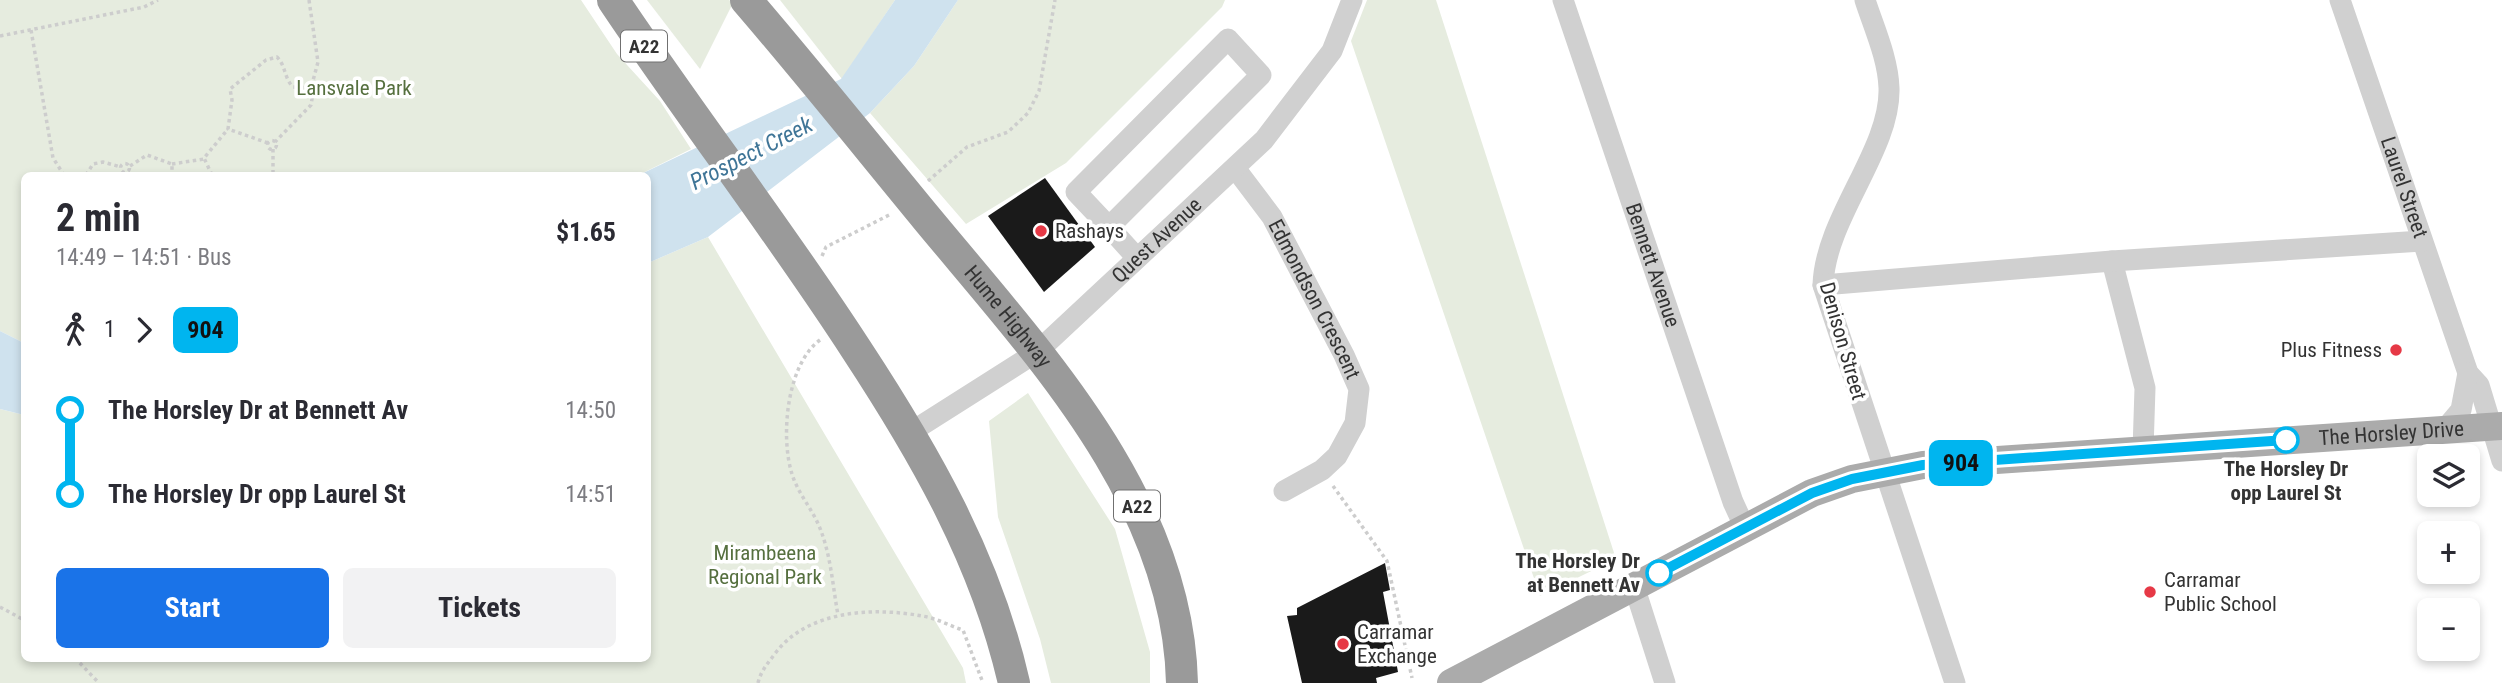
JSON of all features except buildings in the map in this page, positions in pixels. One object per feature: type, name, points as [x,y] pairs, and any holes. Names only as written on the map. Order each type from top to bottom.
[{"type":"highway","name":"A22","points":[[613,0],[787,246],[911,432],[947,498],[995,609],[1014,683]]},
{"type":"highway","name":"Hume Highway","points":[[746,0],[1037,352],[1121,476],[1157,551],[1170,597],[1182,683]]},
{"type":"main road","name":"The Horsley Drive","points":[[1451,683],[1812,493],[1884,471],[1923,465],[2497,426]]},
{"type":"street","name":"Quest Avenue","points":[[911,432],[1037,352],[1264,140],[1332,51],[1352,0]]},
{"type":"street","name":"Bennett Avenue","points":[[1563,0],[1728,489],[1745,528]]},
{"type":"street","name":"Denison Street","points":[[1865,0],[1887,71],[1886,109],[1828,251],[1824,285],[1955,683]]},
{"type":"street","name":"Laurel Street","points":[[2340,0],[2468,373],[2479,385],[2497,426],[2502,461]]},
{"type":"street","points":[[1109,227],[1261,75],[1228,39],[1076,192],[1137,258]]},
{"type":"street","name":"Edmondson Crescent","points":[[1235,167],[1272,217],[1345,355],[1359,389],[1359,407],[1348,440],[1322,470],[1284,491]]},
{"type":"street","points":[[1824,285],[2112,261],[2422,241]]},
{"type":"street","points":[[2112,261],[2145,388],[2143,450]]},
{"type":"street","name":"Laurel Street","points":[[2445,429],[2461,410],[2468,373]]},
{"type":"street","points":[[1634,586],[1665,683]]},
{"type":"path","points":[[0,36],[144,7],[158,0]]},
{"type":"path","points":[[273,172],[275,142],[311,105],[311,88],[318,62],[309,0]]},
{"type":"path","points":[[926,182],[967,147],[1008,132],[1028,113],[1039,91],[1043,52],[1055,0]]},
{"type":"path","points":[[31,30],[53,158],[62,172]]},
{"type":"path","points":[[130,166],[147,155],[172,164],[204,159],[228,130],[232,100],[230,89],[266,60],[277,57],[284,64],[288,81],[293,87],[311,88]]},
{"type":"path","points":[[228,130],[268,143],[275,142]]},
{"type":"path","points":[[268,143],[268,148],[273,149]]},
{"type":"path","points":[[204,159],[210,172]]},
{"type":"path","points":[[88,172],[93,164],[103,162],[121,167]]},
{"type":"path","points":[[121,167],[125,163],[130,166]]},
{"type":"path","points":[[172,164],[172,172]]},
{"type":"path","points":[[130,166],[130,172]]},
{"type":"path","points":[[121,167],[123,172]]},
{"type":"path","points":[[824,265],[822,257],[826,247],[899,209]]},
{"type":"path","points":[[838,615],[821,531],[792,477],[786,453],[788,416],[797,366],[809,348],[841,325]]},
{"type":"path","points":[[1322,470],[1387,561],[1412,678]]},
{"type":"path","points":[[0,607],[21,618]]},
{"type":"path","points":[[758,683],[760,674],[789,636],[838,615],[887,611],[925,616],[963,631],[983,683]]},
{"type":"path","points":[[79,662],[99,683]]},
{"type":"green space","name":"Lansvale Park","points":[[0,0],[581,0],[617,54],[660,101],[691,149],[645,172],[21,172],[21,342],[0,331]]},
{"type":"green space","points":[[647,0],[729,0],[733,3],[700,69]]},
{"type":"green space","points":[[780,0],[895,0],[842,79]]},
{"type":"green space","points":[[958,0],[1225,0],[1222,7],[1066,163],[966,224],[870,113],[914,66]]},
{"type":"green space","points":[[1367,0],[1436,0],[1616,559],[1540,596],[1351,41]]},
{"type":"green space","name":"Mirambeena Regional Park","points":[[708,237],[963,668],[966,683],[0,683],[0,409],[21,414],[21,662],[651,662],[651,262]]},
{"type":"green space","points":[[1028,393],[1115,529],[1150,652],[1150,683],[1051,683],[1040,639],[998,517],[989,421]]},
{"type":"water","name":"Prospect Creek","points":[[895,0],[958,0],[914,66],[870,113],[708,237],[651,262],[651,172],[645,172],[841,79]]},
{"type":"water","points":[[0,331],[21,342],[21,414],[0,409]]},
{"type":"bus line","name":"904","points":[[1659,573],[1812,493],[1884,471],[1923,465],[2286,440]]},
{"type":"place","name":"Rashays","points":[[1041,231]]},
{"type":"place","name":"Plus Fitness","points":[[2396,350]]},
{"type":"place","name":"The Horsley Dr opp Laurel St","points":[[2286,440]]},
{"type":"place","name":"The Horsley Dr at Bennett Av","points":[[1659,573]]},
{"type":"place","name":"Carramar Public School","points":[[2150,592]]},
{"type":"place","name":"Carramar Exchange","points":[[1343,644]]}]
